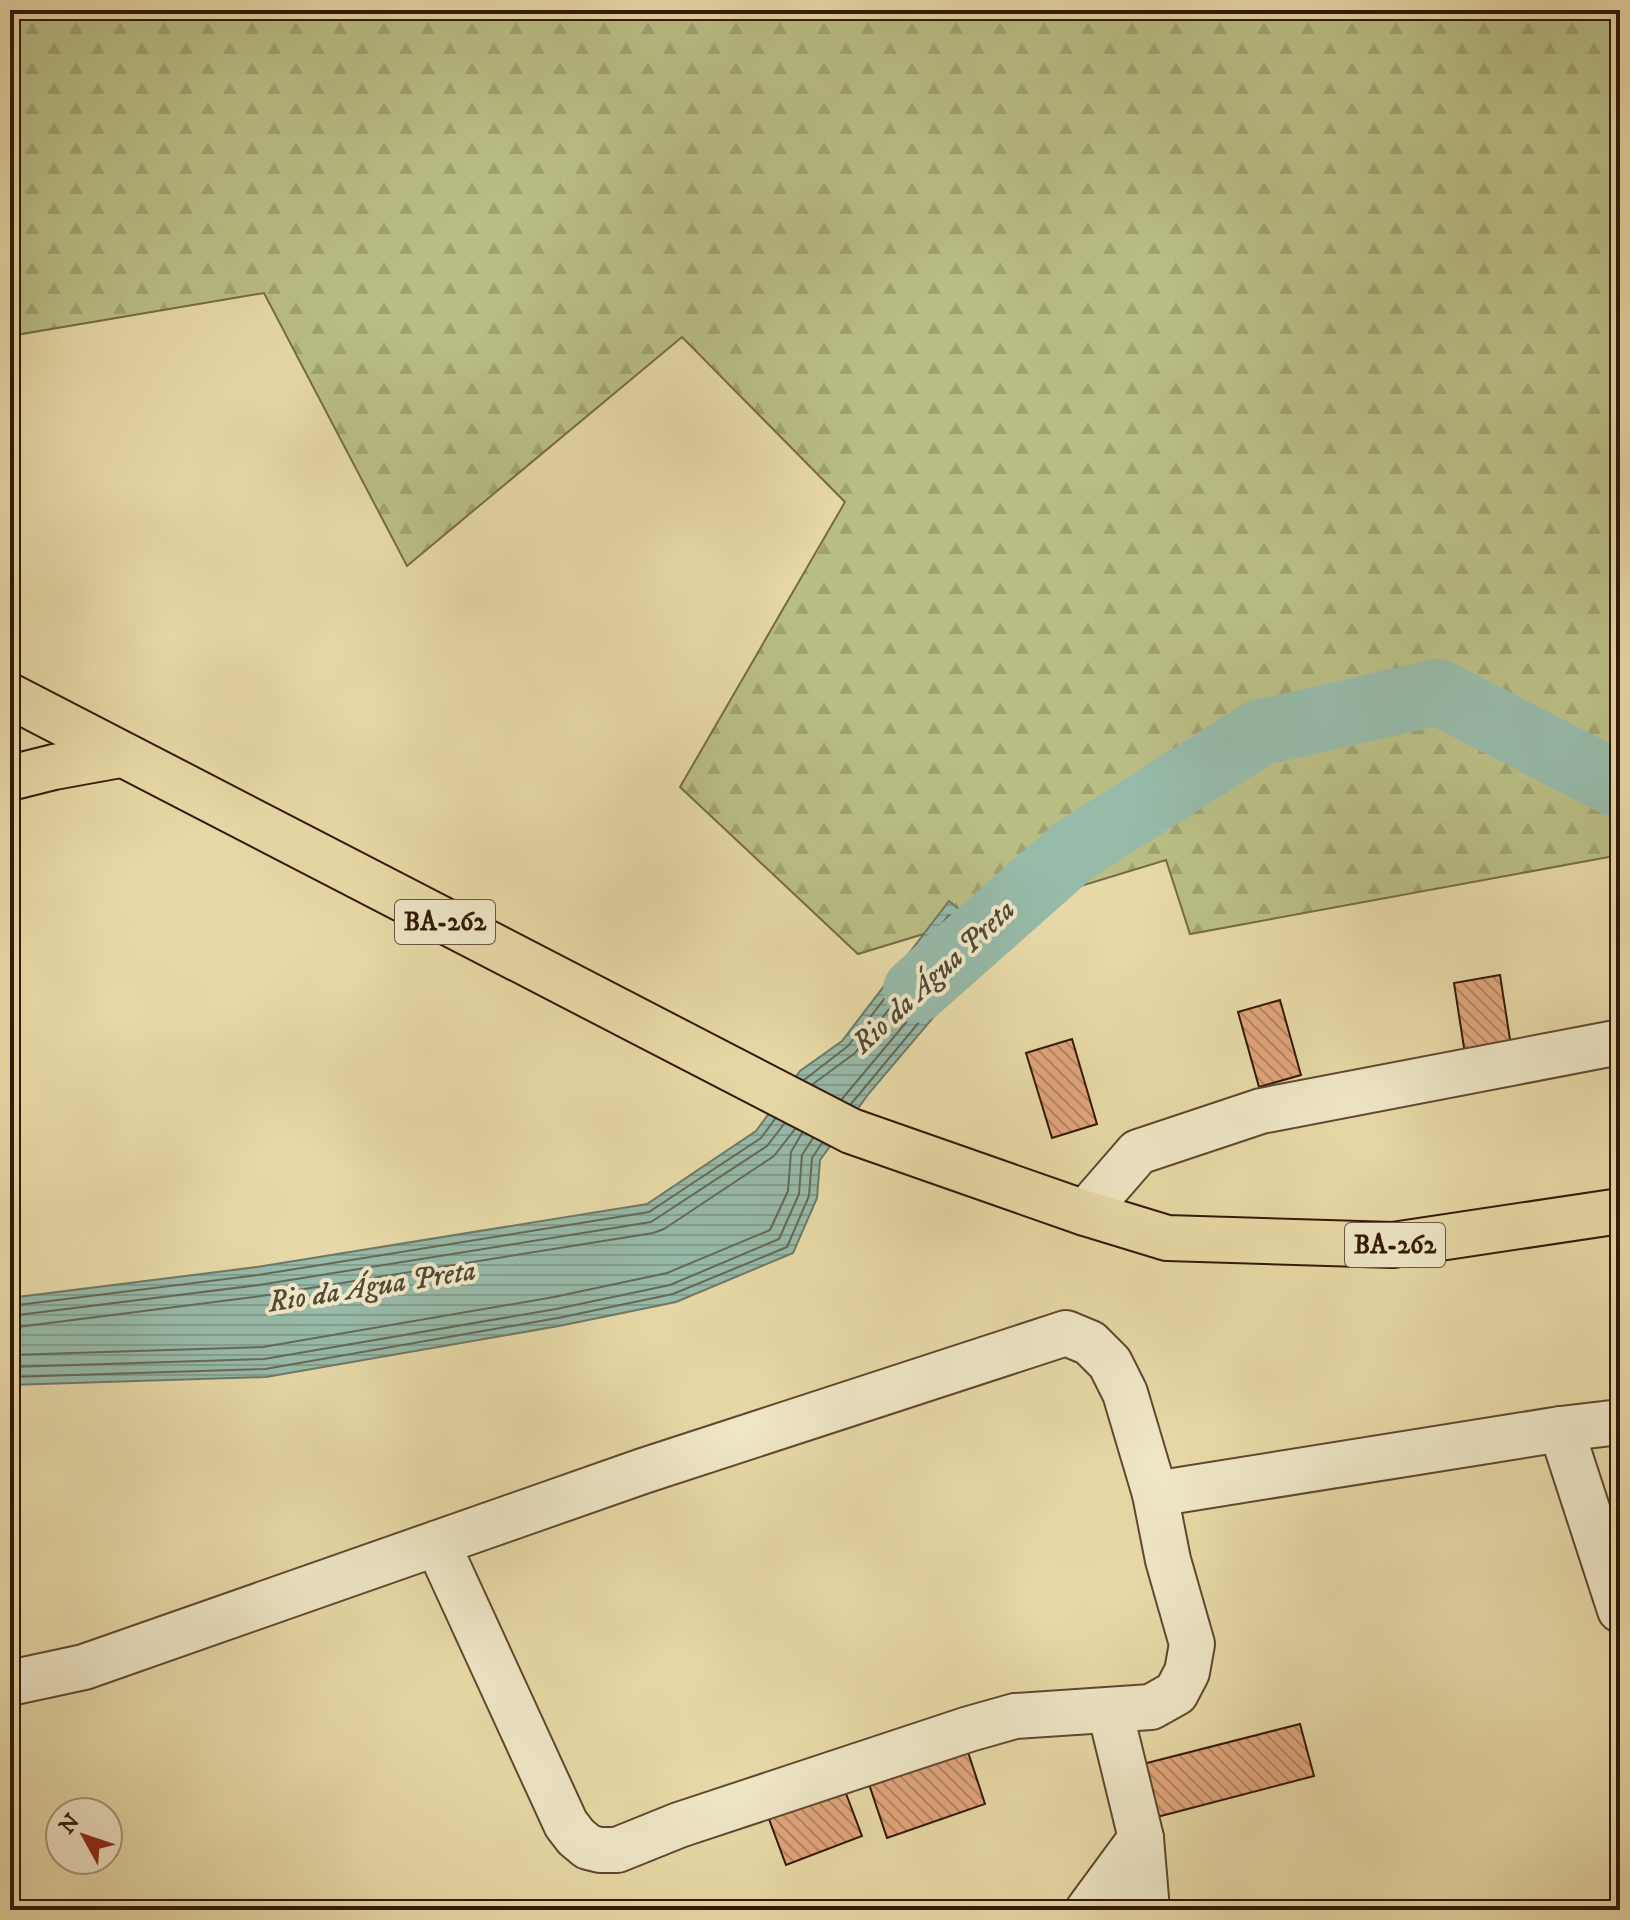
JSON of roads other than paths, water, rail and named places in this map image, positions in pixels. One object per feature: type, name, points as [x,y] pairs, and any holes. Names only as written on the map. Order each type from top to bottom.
[{"type":"main road","name":"BA-262","points":[[10,696],[851,1131],[1085,1213],[1167,1238],[1393,1245],[1620,1211]]},
{"type":"main road","points":[[10,778],[120,755]]},
{"type":"street","points":[[1085,1213],[1138,1152],[1261,1111],[1620,1042]]},
{"type":"street","points":[[10,1683],[84,1667],[437,1543],[643,1471],[1066,1333],[1090,1343],[1110,1363],[1125,1393],[1155,1494],[1168,1560],[1192,1644],[1187,1672],[1176,1693],[1151,1707],[1015,1716],[920,1743],[679,1825],[617,1850],[600,1850],[588,1847],[566,1824],[437,1543]]},
{"type":"street","points":[[1155,1494],[1620,1422]]},
{"type":"street","points":[[1561,1429],[1620,1610]]},
{"type":"street","points":[[1110,1711],[1141,1838],[1147,1910]]},
{"type":"street","points":[[1088,1910],[1141,1838]]},
{"type":"water","points":[[949,901],[998,941],[870,1092],[820,1160],[817,1198],[793,1253],[676,1302],[559,1326],[266,1377],[10,1385],[10,1298],[257,1267],[647,1204],[756,1131],[800,1071],[842,1041]]},
{"type":"waterway","name":"Rio da Água Preta","points":[[916,990],[1073,851],[1259,733],[1438,692],[1620,786]]}]
